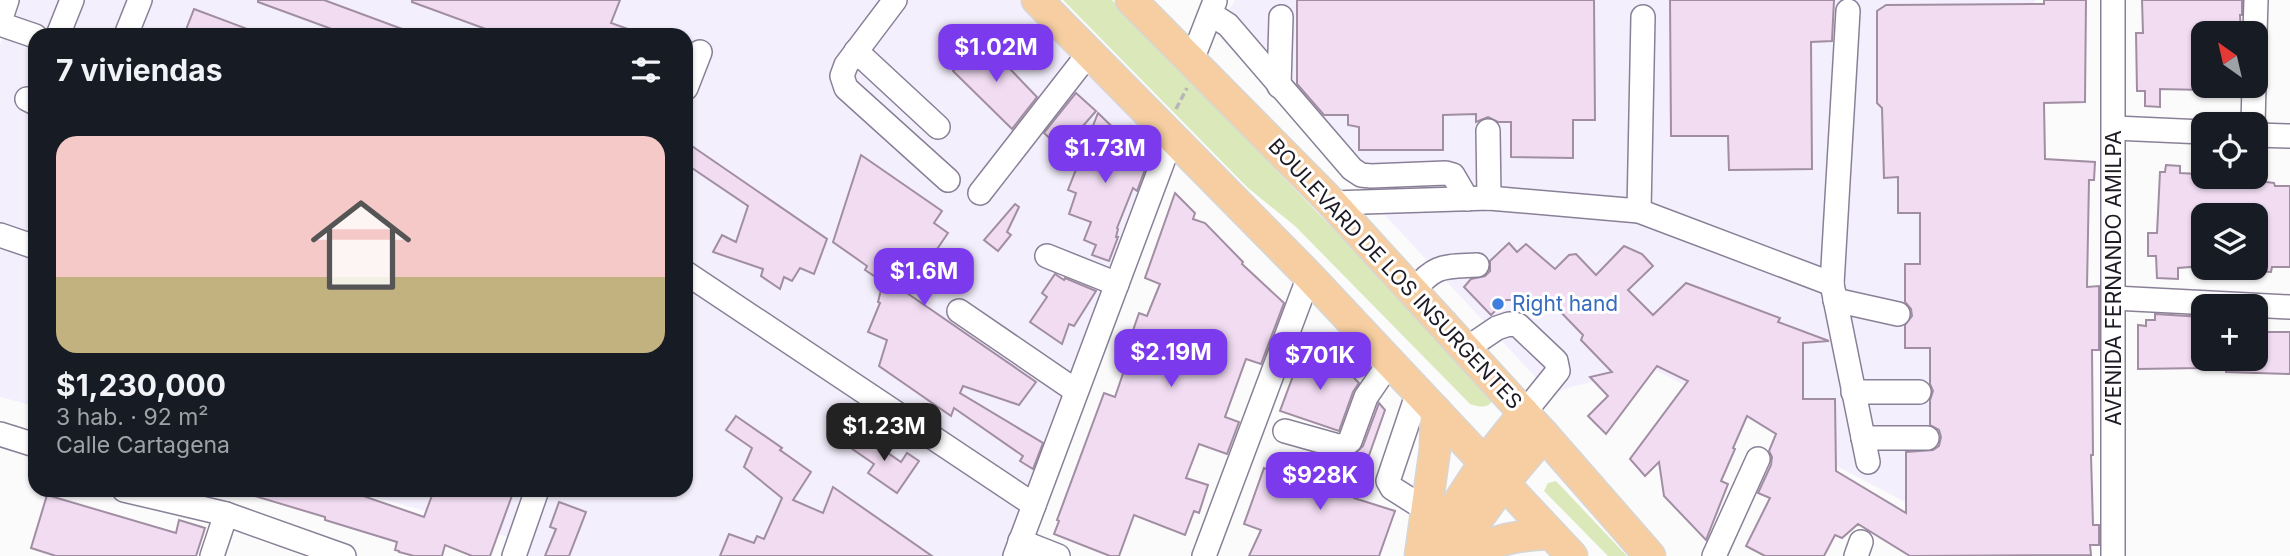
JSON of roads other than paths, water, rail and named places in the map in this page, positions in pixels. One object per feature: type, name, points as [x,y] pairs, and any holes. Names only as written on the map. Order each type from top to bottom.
[{"type":"main road","points":[[1037,0],[1309,276],[1572,556]]},
{"type":"main road","name":"BOULEVARD DE LOS INSURGENTES","points":[[1131,0],[1332,202],[1545,435],[1650,556]]},
{"type":"main road","points":[[1422,556],[1425,509],[1435,449],[1427,402]]},
{"type":"main road","points":[[1451,556],[1524,413]]},
{"type":"main road","points":[[1422,556],[1494,474],[1545,435]]},
{"type":"main road","points":[[1464,556],[1491,542],[1510,537],[1551,534]]},
{"type":"street","points":[[7,0],[0,22],[28,33]]},
{"type":"street","points":[[61,28],[72,0]]},
{"type":"street","points":[[129,28],[140,0]]},
{"type":"street","points":[[895,0],[846,65],[842,76],[846,88],[948,180]]},
{"type":"street","name":"AVENIDA FERNANDO AMILPA","points":[[2113,0],[2113,556]]},
{"type":"street","points":[[2255,21],[2256,0]]},
{"type":"street","points":[[1195,64],[1214,7]]},
{"type":"street","points":[[1214,7],[1352,169],[1361,175],[1446,173],[1453,175],[1478,198]]},
{"type":"street","points":[[1848,11],[1833,292],[1868,462]]},
{"type":"street","points":[[1279,86],[1281,17]]},
{"type":"street","points":[[1639,211],[1643,18]]},
{"type":"street","points":[[856,51],[937,127]]},
{"type":"street","points":[[693,70],[700,52]]},
{"type":"street","points":[[979,193],[1089,52]]},
{"type":"street","points":[[2115,128],[2191,131]]},
{"type":"street","points":[[1478,198],[1488,131]]},
{"type":"street","points":[[1058,556],[1018,548],[1117,284],[1169,133]]},
{"type":"street","points":[[2268,135],[2290,136]]},
{"type":"street","points":[[1332,202],[1478,198],[1639,211],[1833,292],[1898,314]]},
{"type":"street","points":[[0,235],[28,247]]},
{"type":"street","points":[[1047,256],[1117,284]]},
{"type":"street","points":[[1412,291],[1433,270],[1477,265]]},
{"type":"street","points":[[1204,556],[1309,276]]},
{"type":"street","points":[[693,278],[1034,505]]},
{"type":"street","points":[[2114,298],[2290,307]]},
{"type":"street","points":[[959,311],[1076,391]]},
{"type":"street","points":[[1466,349],[1497,328],[1508,324],[1518,325],[1556,361],[1558,371],[1524,413]]},
{"type":"street","points":[[1285,431],[1342,447],[1346,445],[1350,441],[1366,397],[1390,362]]},
{"type":"street","points":[[1853,392],[1919,393]]},
{"type":"street","points":[[1425,509],[1392,488],[1388,481],[1427,402]]},
{"type":"street","points":[[0,434],[28,443]]},
{"type":"street","points":[[1863,438],[1927,438]]},
{"type":"street","points":[[1714,556],[1758,459]]},
{"type":"street","points":[[154,497],[226,514],[344,556]]},
{"type":"street","points":[[514,556],[535,497]]},
{"type":"street","points":[[212,556],[226,514]]},
{"type":"place","name":"Right hand","points":[[1498,304]]}]
